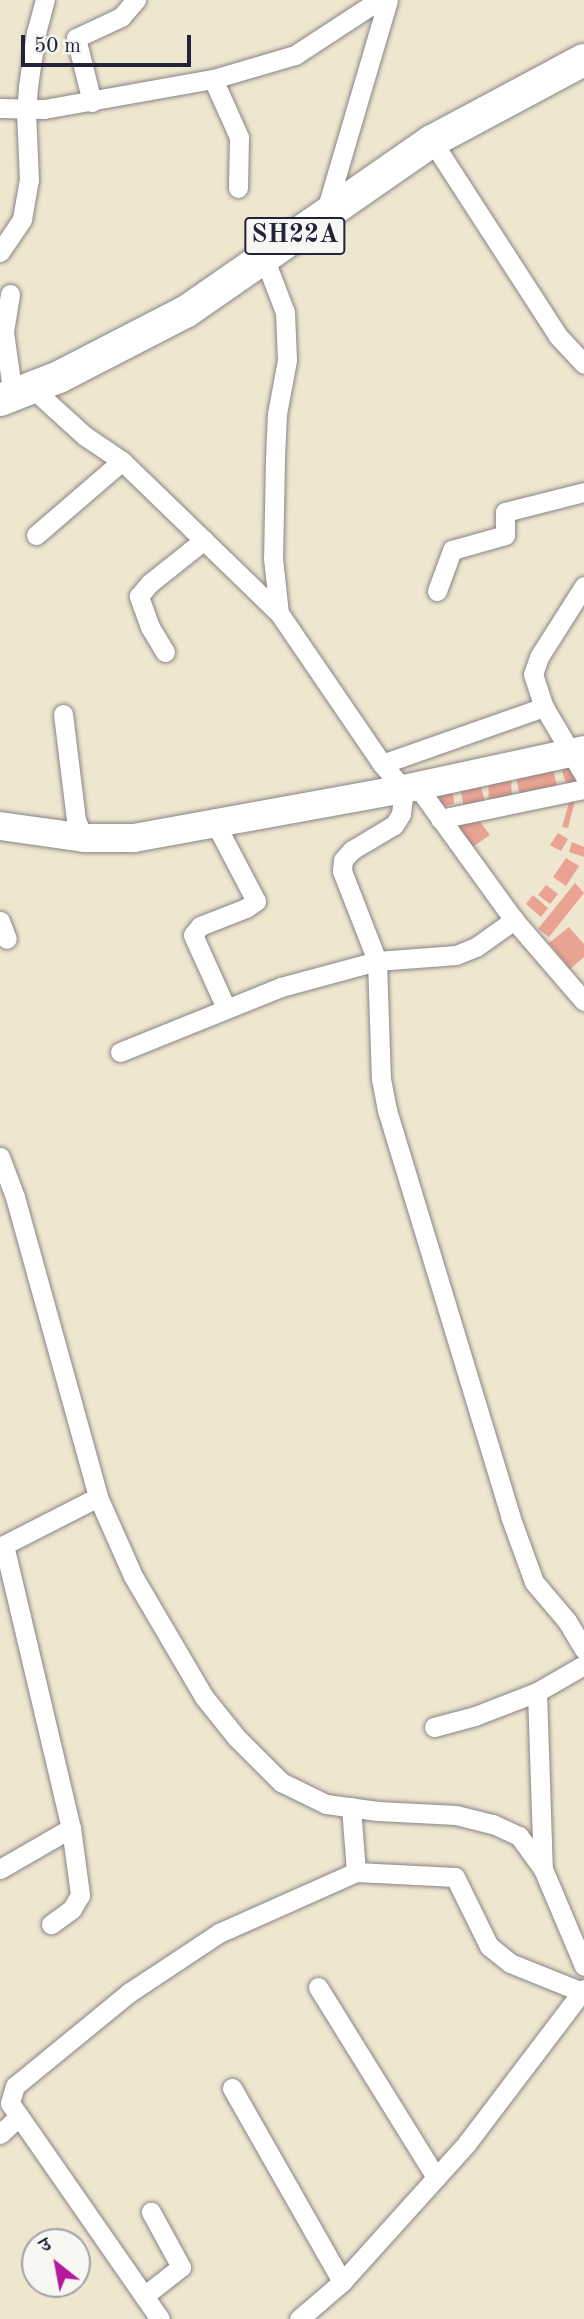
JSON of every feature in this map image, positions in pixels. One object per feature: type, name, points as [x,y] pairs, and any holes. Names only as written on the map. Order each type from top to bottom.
[{"type":"main road","name":"SH22A","points":[[15,395],[59,377],[187,311],[265,260],[325,214],[432,141],[584,60]]},
{"type":"street","points":[[0,252],[22,219],[29,180],[26,111],[36,33],[45,0]]},
{"type":"street","points":[[92,102],[76,38],[121,17],[136,0]]},
{"type":"street","points":[[0,108],[26,111],[92,102],[213,79],[295,55],[379,0]]},
{"type":"street","points":[[325,214],[388,0]]},
{"type":"street","points":[[213,79],[239,136],[238,188]]},
{"type":"street","points":[[432,141],[558,336],[584,365]]},
{"type":"street","points":[[265,260],[285,312],[287,360],[277,414],[275,458],[273,558],[279,613]]},
{"type":"street","points":[[10,294],[4,332],[15,395],[122,461],[279,613],[382,764],[440,819],[514,920],[584,1001]]},
{"type":"street","points":[[36,535],[122,461]]},
{"type":"street","points":[[437,591],[452,550],[505,536],[505,512],[584,492]]},
{"type":"street","points":[[165,652],[150,627],[139,596],[150,583],[204,540]]},
{"type":"street","points":[[0,826],[84,838],[134,838],[580,759],[544,707],[533,674],[539,657],[584,586]]},
{"type":"street","points":[[382,764],[544,707]]},
{"type":"street","points":[[63,714],[76,820],[84,838]]},
{"type":"street","points":[[410,788],[394,825],[352,850],[343,860],[342,871],[377,961],[381,1079],[391,1124],[524,1556],[534,1582],[567,1621],[584,1649]]},
{"type":"street","points":[[440,819],[584,789]]},
{"type":"street","points":[[215,823],[256,901],[246,908],[200,926],[193,935],[226,1008]]},
{"type":"street","points":[[120,1052],[281,987],[377,961],[456,955],[476,947],[514,920]]},
{"type":"street","points":[[0,1157],[7,1201],[99,1497],[133,1576],[204,1696],[236,1737],[281,1782],[326,1804],[456,1815],[493,1824],[519,1836],[543,1869],[584,1966]]},
{"type":"street","points":[[51,1924],[72,1909],[80,1895],[71,1828],[2,1546],[99,1497]]},
{"type":"street","points":[[434,1727],[475,1717],[537,1692],[584,1665]]},
{"type":"street","points":[[537,1692],[543,1869]]},
{"type":"street","points":[[351,1807],[356,1872]]},
{"type":"street","points":[[0,1869],[71,1828]]},
{"type":"street","points":[[160,2319],[17,2118],[10,2103],[15,2086],[130,1992],[219,1933],[356,1872],[455,1877],[489,1946],[510,1963],[583,1990],[467,2143],[342,2282],[299,2319]]},
{"type":"street","points":[[318,1987],[436,2177]]},
{"type":"street","points":[[232,2088],[342,2282]]},
{"type":"street","points":[[0,2134],[17,2118]]},
{"type":"street","points":[[144,2296],[181,2267],[152,2212]]},
{"type":"building","points":[[573,761],[580,782],[567,786],[560,765]]},
{"type":"building","points":[[553,769],[558,790],[521,799],[516,778]]},
{"type":"building","points":[[511,778],[512,802],[489,803],[488,780]]},
{"type":"building","points":[[480,782],[485,803],[464,808],[460,786]]},
{"type":"building","points":[[453,791],[454,804],[441,806],[439,792]]},
{"type":"building","points":[[570,799],[575,801],[568,828],[562,827]]},
{"type":"building","points":[[475,815],[490,835],[468,850],[454,830]]},
{"type":"building","points":[[558,833],[568,839],[561,851],[550,845]]},
{"type":"building","points":[[572,842],[584,847],[584,857],[569,852]]},
{"type":"building","points":[[566,858],[579,866],[566,886],[553,877]]},
{"type":"building","points":[[575,883],[584,893],[549,937],[538,929]]},
{"type":"building","points":[[546,885],[558,894],[550,904],[538,895]]},
{"type":"building","points":[[533,895],[548,908],[541,917],[526,904]]},
{"type":"building","points":[[569,927],[584,944],[584,957],[570,969],[549,943]]}]
